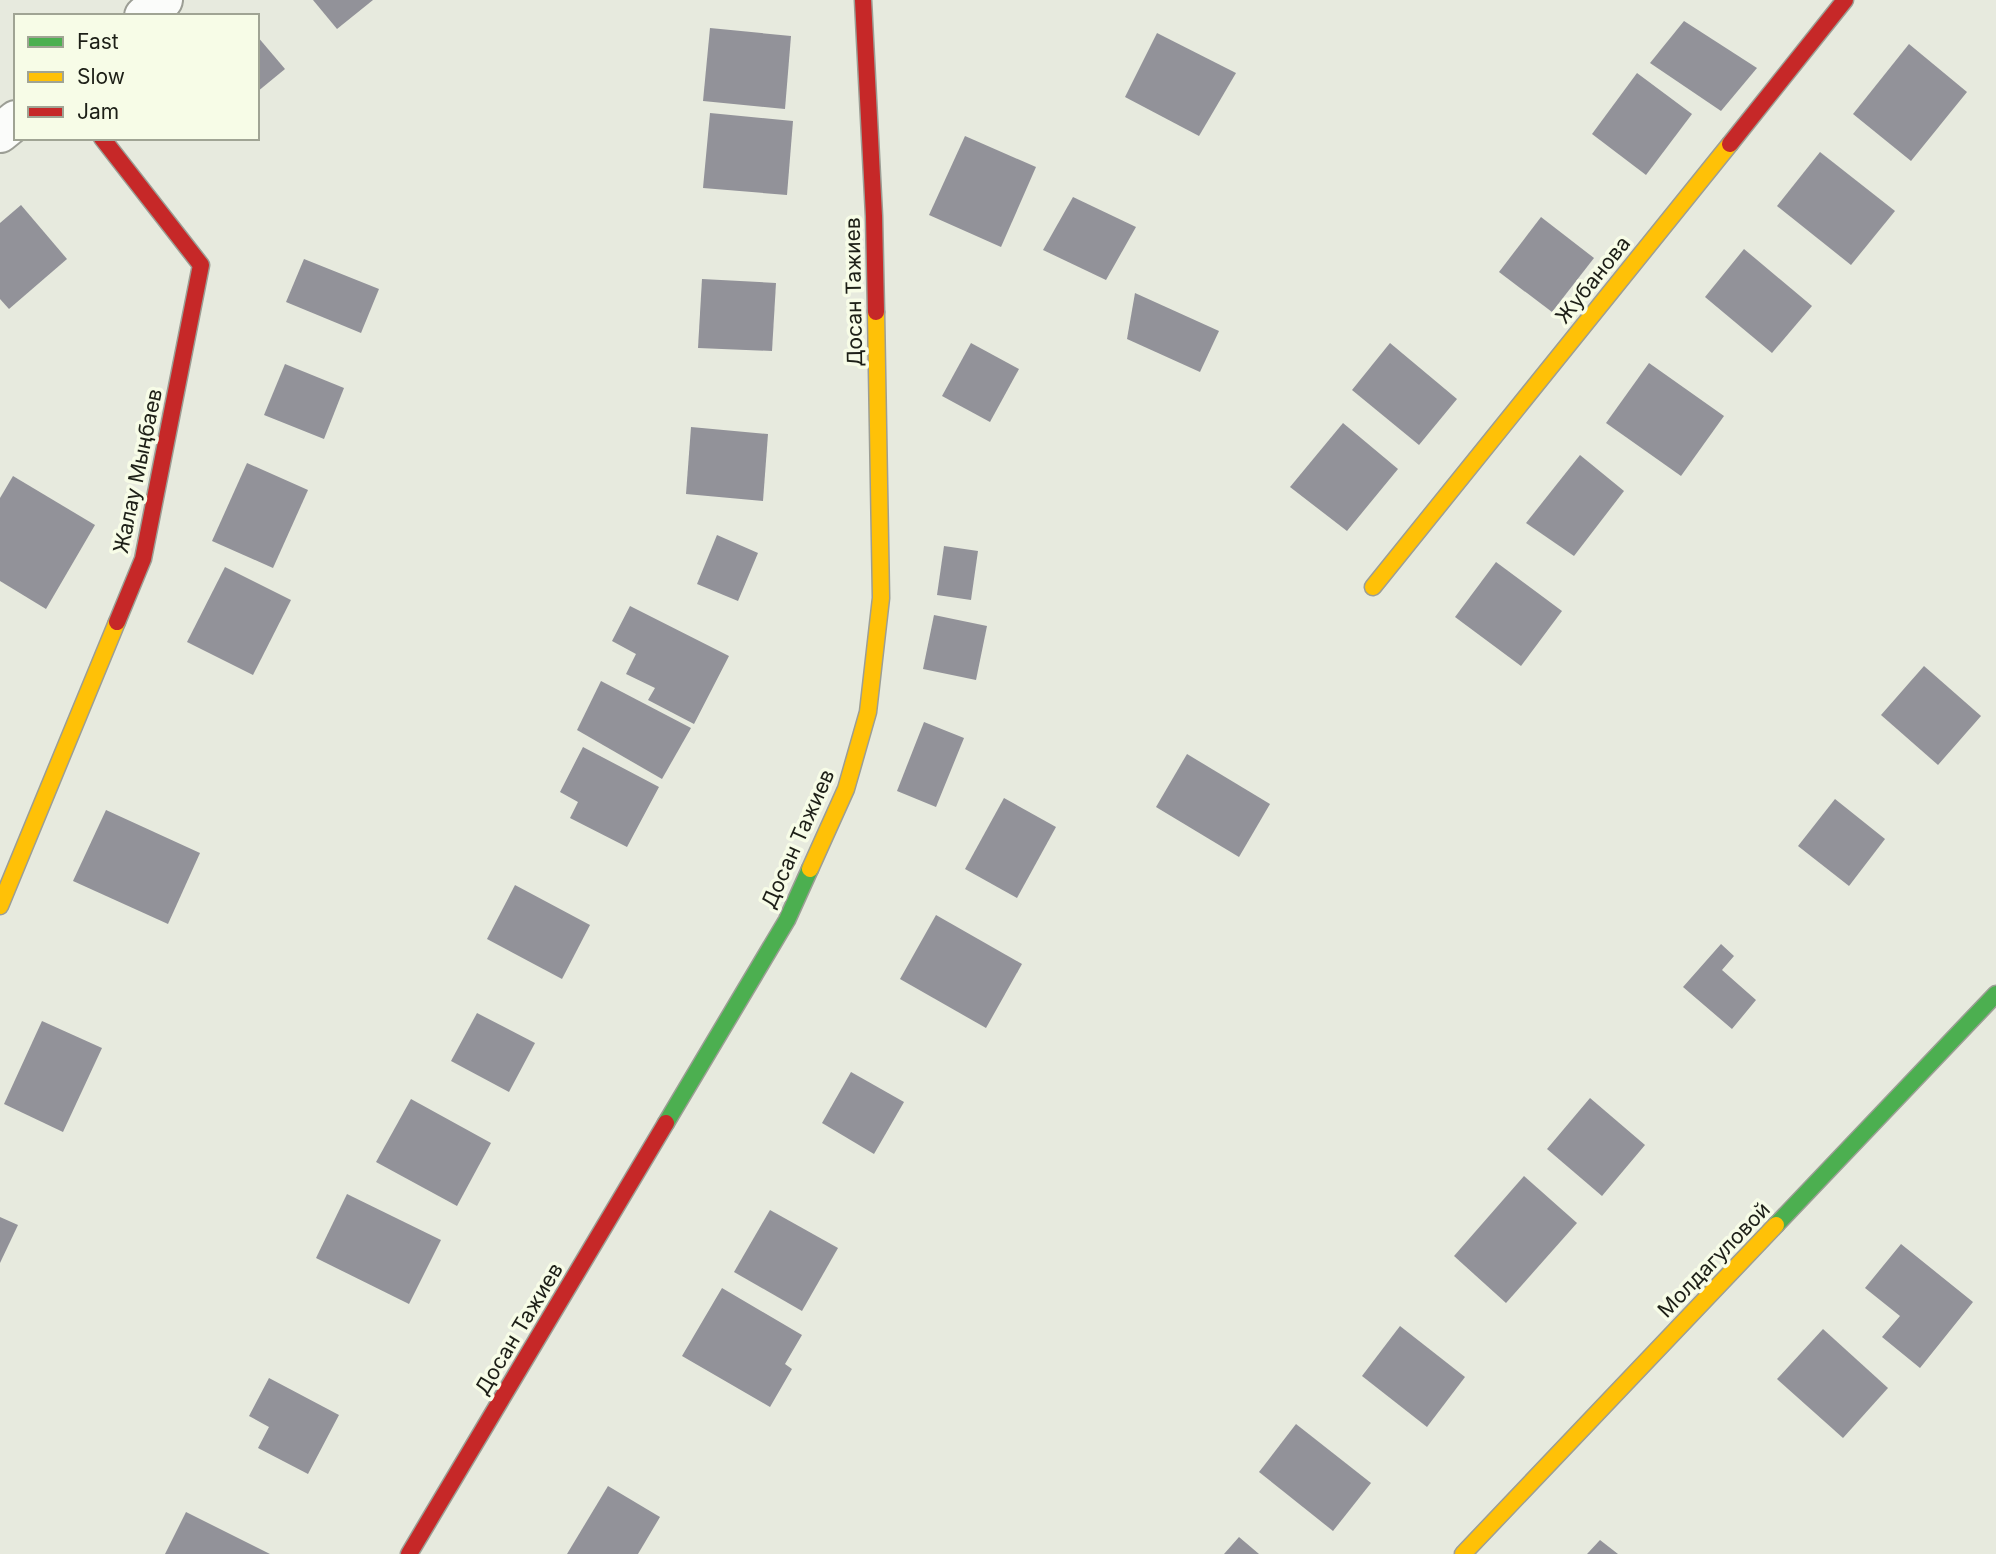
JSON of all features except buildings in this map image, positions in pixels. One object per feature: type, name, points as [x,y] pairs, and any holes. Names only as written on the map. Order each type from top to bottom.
[{"type":"street","points":[[146,14],[163,0]]},
{"type":"street","name":"Досан Тажиев","points":[[409,1554],[787,920],[846,789],[868,712],[881,598],[874,216],[863,0]]},
{"type":"street","name":"Жубанова","points":[[1373,587],[1845,0]]},
{"type":"street","points":[[0,133],[14,122]]},
{"type":"street","name":"Жалау Мыңбаев","points":[[0,906],[143,559],[201,265],[104,140]]},
{"type":"street","name":"Молдагуловой","points":[[1463,1554],[1996,994]]},
{"type":"traffic: fast","points":[[666,1123],[787,920],[810,869]]},
{"type":"traffic: fast","points":[[1776,1225],[1996,994]]},
{"type":"traffic: slow","points":[[1373,587],[1730,144]]},
{"type":"traffic: slow","points":[[810,869],[846,789],[868,712],[881,598],[876,312]]},
{"type":"traffic: slow","points":[[0,906],[117,622]]},
{"type":"traffic: slow","points":[[1463,1554],[1776,1225]]},
{"type":"traffic: jam","points":[[863,0],[876,312]]},
{"type":"traffic: jam","points":[[1730,144],[1845,0]]},
{"type":"traffic: jam","points":[[104,140],[201,265],[143,559],[117,622]]},
{"type":"traffic: jam","points":[[409,1554],[666,1123]]}]
